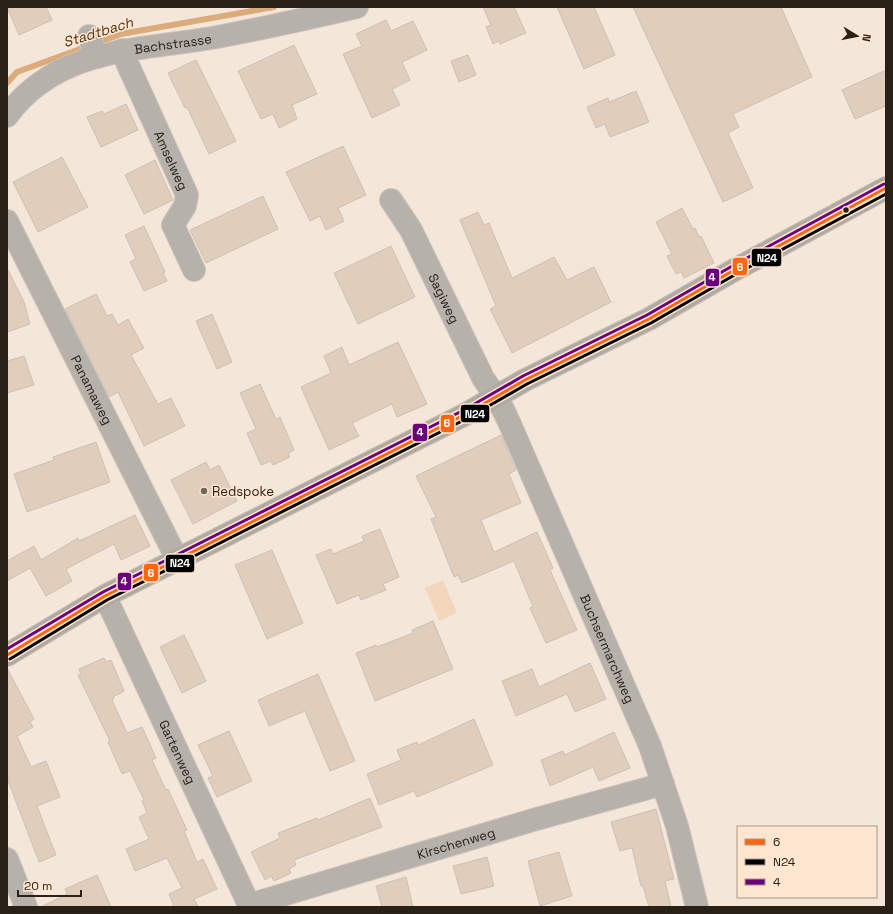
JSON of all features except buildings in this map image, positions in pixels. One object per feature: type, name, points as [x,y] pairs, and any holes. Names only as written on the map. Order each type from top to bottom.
[{"type":"main road","points":[[7,655],[105,596],[496,397],[525,380],[649,318],[886,188]]},
{"type":"street","name":"Bachstrasse","points":[[7,116],[19,100],[37,84],[94,47],[122,50],[215,37],[357,7]]},
{"type":"street","name":"Amselweg","points":[[122,50],[187,195],[185,206],[173,225],[194,270]]},
{"type":"street","name":"Sagiweg","points":[[391,200],[411,230],[483,378],[496,397]]},
{"type":"street","name":"Panamaweg","points":[[7,221],[177,559]]},
{"type":"street","name":"Buchsermarchweg","points":[[496,397],[509,422],[644,732],[677,826],[697,907]]},
{"type":"street","name":"Gartenweg","points":[[105,596],[249,906]]},
{"type":"street","name":"Kirschenweg","points":[[249,906],[526,822],[663,784]]},
{"type":"street","points":[[7,860],[18,902]]},
{"type":"shaded area","points":[[443,580],[457,613],[439,621],[425,588]]},
{"type":"waterway","name":"Stadtbach","points":[[7,83],[17,72],[121,34],[274,7]]},
{"type":"transit line","name":"4","points":[[7,649],[103,592],[464,410],[523,376],[647,315],[734,265],[884,184]]},
{"type":"transit line","name":"6","points":[[7,655],[105,596],[466,414],[525,380],[649,319],[736,269],[886,188]]},
{"type":"transit line","name":"N24","points":[[10,659],[107,600],[468,418],[527,384],[651,323],[738,273],[886,194]]},
{"type":"place","name":"Redspoke","points":[[204,491]]}]
